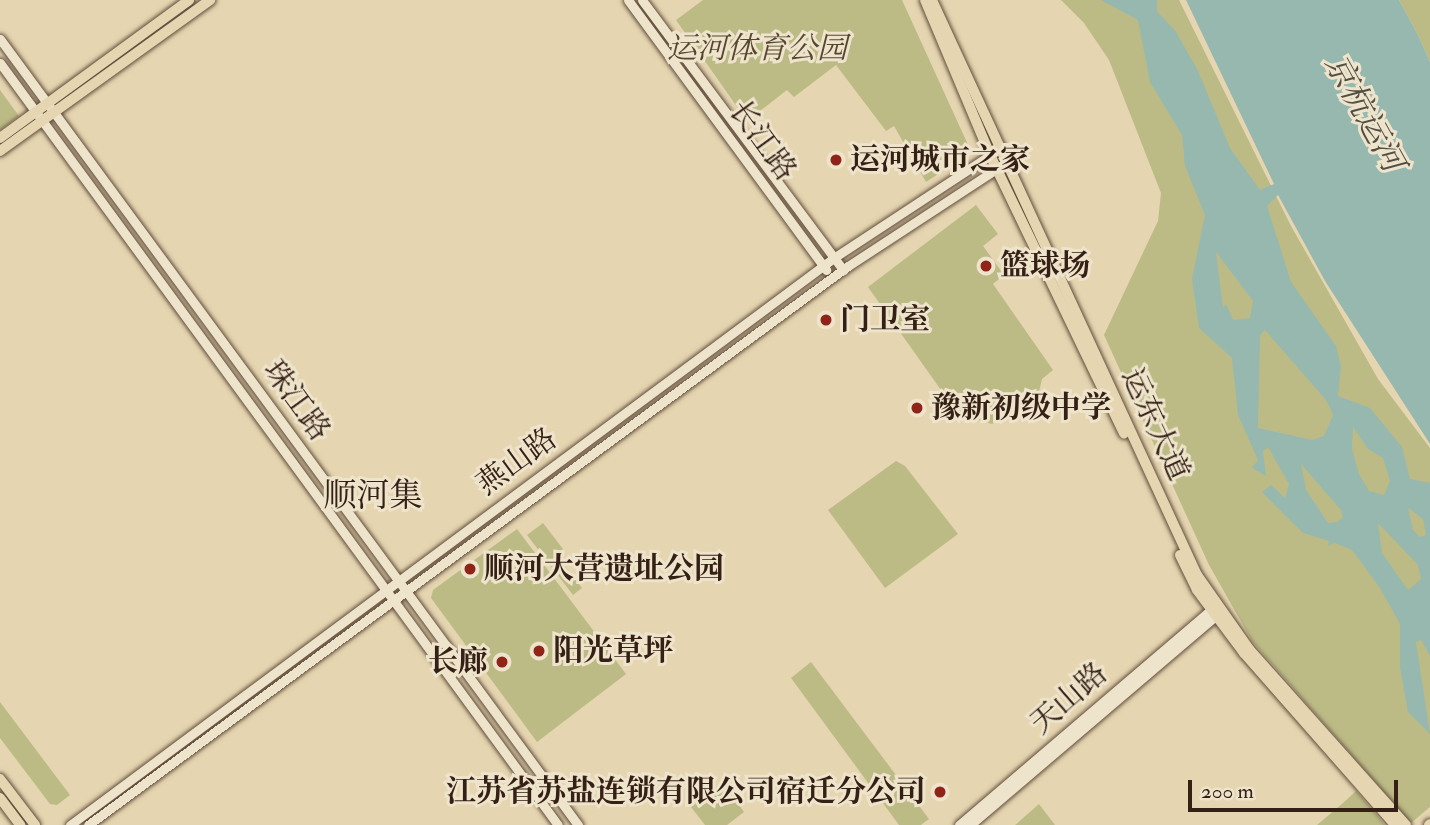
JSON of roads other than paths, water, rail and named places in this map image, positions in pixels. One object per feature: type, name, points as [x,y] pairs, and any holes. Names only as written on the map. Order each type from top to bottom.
[{"type":"main road","points":[[51,108],[189,0]]},
{"type":"main road","points":[[0,138],[39,116],[210,0]]},
{"type":"main road","name":"运东大道","points":[[925,0],[990,155],[1002,165],[1197,575],[1250,649],[1406,825]]},
{"type":"main road","name":"运东大道","points":[[932,0],[1001,148],[1002,165],[1192,582],[1214,613],[1395,825]]},
{"type":"main road","points":[[0,151],[39,116]]},
{"type":"main road","points":[[0,779],[35,825]]},
{"type":"main road","points":[[0,798],[20,825]]},
{"type":"street","name":"长江路","points":[[628,0],[831,278]]},
{"type":"street","name":"长江路","points":[[642,0],[843,270]]},
{"type":"street","name":"珠江路","points":[[0,39],[578,825]]},
{"type":"street","name":"珠江路","points":[[0,63],[558,825]]},
{"type":"street","name":"燕山路","points":[[70,825],[835,257],[1001,148]]},
{"type":"street","name":"燕山路","points":[[89,825],[831,278],[1002,165]]},
{"type":"street","name":"天山路","points":[[959,825],[1214,613]]},
{"type":"street","name":"天山路","points":[[970,825],[1214,613]]},
{"type":"water","name":"京杭运河","points":[[1101,0],[1157,0],[1157,11],[1176,32],[1198,71],[1230,148],[1260,190],[1274,184],[1186,0],[1399,0],[1430,62],[1430,444],[1325,281],[1278,195],[1267,206],[1291,282],[1336,346],[1341,366],[1338,396],[1370,408],[1402,447],[1410,479],[1430,483],[1430,656],[1421,640],[1416,642],[1430,734],[1408,712],[1400,667],[1400,624],[1380,588],[1352,550],[1335,543],[1328,546],[1329,541],[1303,533],[1262,492],[1271,485],[1285,498],[1289,484],[1268,447],[1263,451],[1266,476],[1252,468],[1258,460],[1238,415],[1232,358],[1199,328],[1192,279],[1205,215],[1185,166],[1182,135],[1150,82],[1138,20]],"holes":[[[1216,252],[1253,301],[1250,318],[1233,320],[1226,304],[1223,308]],[[1265,330],[1326,400],[1333,415],[1324,436],[1312,440],[1258,428],[1260,335]],[[1353,427],[1368,449],[1383,458],[1390,481],[1384,495],[1369,491],[1359,474],[1352,449]],[[1301,464],[1341,510],[1343,517],[1337,522],[1328,523],[1306,490]],[[1408,508],[1423,519],[1426,535],[1420,537],[1413,530]],[[1378,523],[1418,565],[1421,579],[1408,590],[1382,553]]]},
{"type":"place","name":"运河城市之家","points":[[836,160]]},
{"type":"place","name":"篮球场","points":[[986,266]]},
{"type":"place","name":"门卫室","points":[[826,320]]},
{"type":"place","name":"豫新初级中学","points":[[917,408]]},
{"type":"place","name":"顺河大营遗址公园","points":[[470,569]]},
{"type":"place","name":"阳光草坪","points":[[539,651]]},
{"type":"place","name":"长廊","points":[[502,662]]},
{"type":"place","name":"江苏省苏盐连锁有限公司宿迁分公司","points":[[940,792]]},
{"type":"district","name":"顺河集","points":[[373,496]]},
{"type":"park label","name":"运河体育公园","points":[[757,49]]}]
